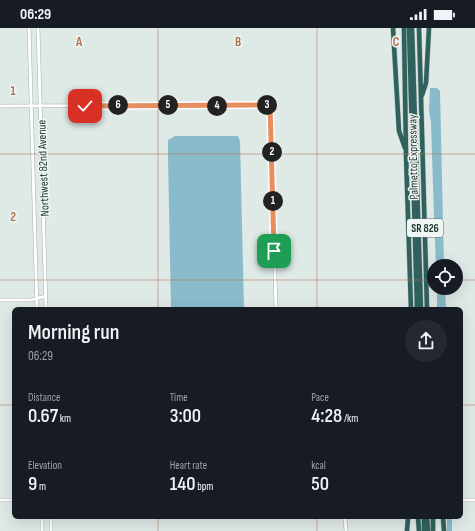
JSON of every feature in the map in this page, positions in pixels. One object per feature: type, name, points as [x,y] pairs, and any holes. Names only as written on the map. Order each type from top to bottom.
[{"type":"highway","points":[[393,28],[399,131],[406,154]]},
{"type":"highway","name":"Palmetto Expressway","points":[[404,28],[411,307]]},
{"type":"highway","points":[[409,28],[417,307]]},
{"type":"highway","points":[[412,28],[421,307]]},
{"type":"highway","name":"Palmetto Expressway","points":[[419,28],[427,307]]},
{"type":"highway","points":[[421,98],[426,84],[429,28]]},
{"type":"highway","points":[[407,531],[408,519]]},
{"type":"highway","points":[[418,519],[419,531]]},
{"type":"highway","points":[[424,519],[424,531]]},
{"type":"highway","points":[[427,519],[428,531]]},
{"type":"highway","points":[[433,519],[433,531]]},
{"type":"highway","points":[[443,519],[444,531]]},
{"type":"street","name":"Northwest 82nd Avenue","points":[[30,28],[37,307]]},
{"type":"street","name":"Northwest 82nd Avenue","points":[[38,28],[46,307]]},
{"type":"street","points":[[0,106],[270,105],[276,307]]},
{"type":"street","points":[[0,300],[30,300],[46,296]]},
{"type":"street","points":[[0,500],[12,500]]},
{"type":"street","points":[[463,500],[475,500]]},
{"type":"street","points":[[42,519],[42,531]]},
{"type":"street","points":[[51,519],[51,531]]},
{"type":"street","points":[[345,519],[346,531]]},
{"type":"water","points":[[430,88],[437,88],[440,91],[444,259],[436,259],[431,123],[429,111]]},
{"type":"water","points":[[175,136],[238,136],[240,141],[244,307],[171,307],[168,140]]},
{"type":"water","points":[[437,295],[445,295],[446,307],[437,307]]},
{"type":"water","points":[[447,519],[452,519],[452,531],[447,531]]},
{"type":"route","points":[[85,106],[270,105],[274,251]]}]
